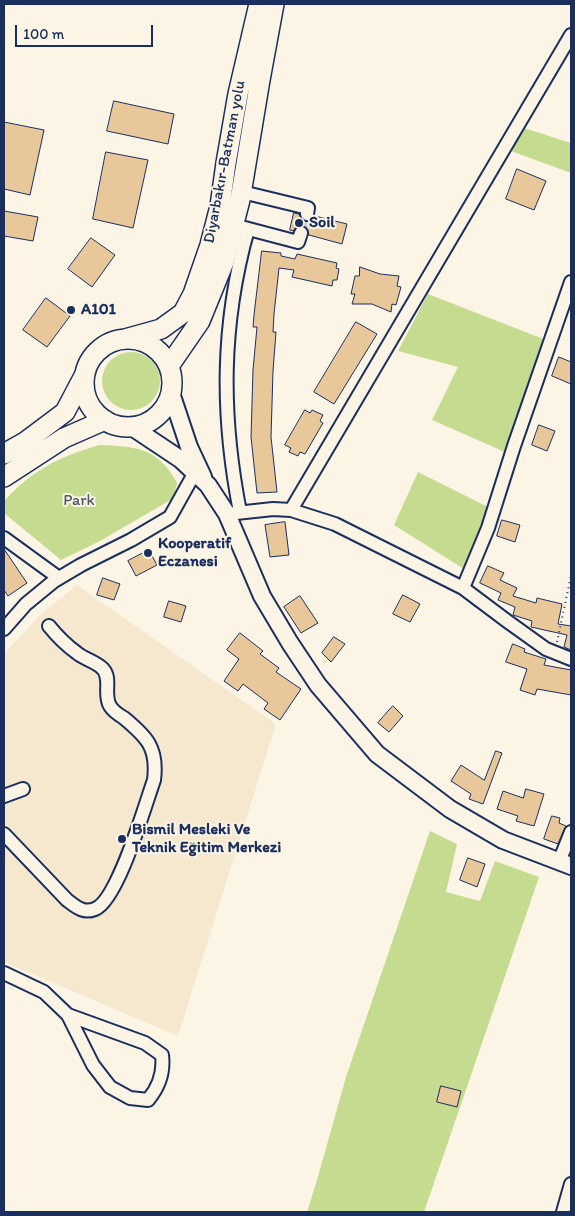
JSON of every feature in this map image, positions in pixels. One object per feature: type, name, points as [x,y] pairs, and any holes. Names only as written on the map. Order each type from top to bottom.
[{"type":"highway","name":"Diyarbakır-Batman yolu","points":[[125,339],[161,329],[183,313],[193,294],[210,244],[220,206],[238,94],[259,4]]},
{"type":"highway","name":"Diyarbakır-Batman yolu","points":[[169,366],[200,321],[224,262],[241,227],[242,192],[274,4]]},
{"type":"highway","points":[[4,454],[25,442],[65,412],[91,360],[111,342],[125,339],[139,340],[162,354],[169,366],[172,380],[171,393],[166,406],[157,416],[145,424],[132,427],[118,426],[105,420],[95,412],[88,400],[84,386],[85,373]]},
{"type":"highway","points":[[4,477],[64,438],[105,420]]},
{"type":"main road","points":[[171,393],[189,447],[208,485]]},
{"type":"main road","points":[[132,427],[180,460],[208,485],[234,513],[262,596],[318,685],[376,754],[450,809],[503,840],[565,864]]},
{"type":"street","points":[[291,510],[571,35]]},
{"type":"street","points":[[242,192],[308,208],[307,214]]},
{"type":"street","points":[[301,233],[298,242],[241,227],[226,366],[228,436],[234,513],[273,509],[291,510],[335,524],[463,588],[506,621],[546,648],[571,659]]},
{"type":"street","points":[[463,588],[488,528],[514,446],[571,282]]},
{"type":"street","points":[[4,629],[26,604],[59,578],[170,517],[194,474],[189,447]]},
{"type":"street","points":[[4,538],[59,578]]},
{"type":"street","points":[[4,834],[67,900],[79,909],[86,911],[95,909],[104,902],[116,882],[132,845],[154,780],[154,755],[151,744],[140,731],[111,707],[107,699],[106,673],[102,667],[75,652],[49,626]]},
{"type":"street","points":[[4,796],[23,788]]},
{"type":"street","points":[[565,864],[571,832]]},
{"type":"street","points":[[4,973],[44,992],[68,1015],[93,1065],[110,1086],[130,1098],[148,1100],[155,1092],[163,1067],[162,1055],[145,1043],[68,1015]]},
{"type":"street","points":[[563,1212],[571,1184]]},
{"type":"path","points":[[554,652],[566,606],[571,576]]},
{"type":"shaded area","name":"Bismil Mesleki Ve Teknik Eğitim Merkezi","points":[[77,585],[276,724],[178,1036],[4,962],[4,654],[39,616]]},
{"type":"green space","points":[[524,128],[571,143],[571,173],[511,151]]},
{"type":"green space","points":[[428,294],[546,340],[505,452],[432,420],[458,367],[398,351]]},
{"type":"green space","points":[[131,352],[142,354],[155,365],[160,381],[158,392],[147,405],[131,410],[120,408],[107,397],[102,381],[104,370],[115,357]]},
{"type":"green space","name":"Park","points":[[99,445],[135,448],[154,456],[170,471],[177,483],[174,498],[100,541],[61,560],[4,513],[4,501],[26,481],[47,466]]},
{"type":"green space","points":[[418,472],[488,507],[464,569],[394,525]]},
{"type":"green space","points":[[430,831],[457,844],[446,892],[480,901],[495,861],[539,877],[424,1212],[307,1212],[346,1077]]},
{"type":"building","points":[[114,101],[174,114],[168,144],[107,131]]},
{"type":"building","points":[[4,122],[44,130],[30,195],[4,189]]},
{"type":"building","points":[[106,152],[148,160],[133,228],[93,219]]},
{"type":"building","points":[[517,169],[546,181],[534,210],[506,199]]},
{"type":"building","points":[[4,211],[38,217],[33,241],[4,236]]},
{"type":"building","points":[[294,213],[299,214],[305,222],[310,221],[315,216],[347,224],[342,244],[309,235],[307,228],[303,225],[296,227],[293,231],[290,230]]},
{"type":"building","points":[[91,238],[115,255],[92,287],[68,269]]},
{"type":"building","points":[[262,251],[281,253],[281,256],[295,259],[297,254],[337,263],[336,268],[339,269],[337,280],[333,280],[332,286],[292,277],[294,270],[279,268],[273,332],[276,332],[271,437],[277,492],[257,493],[251,437],[253,370],[257,327],[253,327]]},
{"type":"building","points":[[360,267],[380,274],[399,276],[397,286],[401,287],[396,305],[392,304],[391,312],[372,304],[352,304],[355,294],[351,294],[355,276],[359,276]]},
{"type":"building","points":[[46,298],[70,316],[47,347],[23,330]]},
{"type":"building","points":[[356,322],[377,334],[334,404],[314,392]]},
{"type":"building","points":[[559,357],[571,362],[571,384],[552,376]]},
{"type":"building","points":[[305,410],[310,413],[312,410],[323,415],[320,421],[323,423],[305,454],[300,452],[298,456],[289,452],[291,448],[285,445]]},
{"type":"building","points":[[539,425],[555,431],[547,451],[532,445]]},
{"type":"building","points":[[502,520],[520,525],[515,542],[497,536]]},
{"type":"building","points":[[285,522],[289,555],[270,557],[265,525]]},
{"type":"building","points":[[4,549],[27,583],[8,596],[4,590]]},
{"type":"building","points":[[149,550],[157,565],[136,576],[128,561]]},
{"type":"building","points":[[488,566],[504,573],[500,580],[517,588],[513,596],[536,603],[537,598],[562,604],[558,624],[571,626],[571,650],[564,647],[567,635],[531,627],[532,621],[513,615],[515,607],[498,600],[501,593],[480,583]]},
{"type":"building","points":[[103,578],[120,584],[114,600],[97,595]]},
{"type":"building","points":[[403,595],[420,604],[410,622],[393,614]]},
{"type":"building","points":[[300,596],[318,623],[301,633],[284,607]]},
{"type":"building","points":[[169,601],[186,606],[181,622],[164,617]]},
{"type":"building","points":[[240,633],[263,651],[260,654],[279,668],[276,672],[301,689],[280,720],[264,709],[268,703],[243,684],[238,691],[224,681],[239,659],[227,650]]},
{"type":"building","points":[[334,637],[345,644],[331,662],[322,653]]},
{"type":"building","points":[[513,644],[525,649],[524,652],[546,659],[544,665],[571,670],[571,695],[537,689],[535,695],[520,690],[527,669],[506,662]]},
{"type":"building","points":[[393,706],[403,716],[389,732],[378,723]]},
{"type":"building","points":[[496,751],[502,753],[483,804],[469,799],[471,794],[451,781],[461,765],[484,780]]},
{"type":"building","points":[[526,789],[544,794],[534,826],[516,821],[518,816],[497,809],[503,791],[523,798]]},
{"type":"building","points":[[552,816],[560,818],[559,823],[566,826],[558,844],[544,839]]},
{"type":"building","points":[[468,858],[485,864],[477,887],[460,880]]},
{"type":"building","points":[[441,1086],[461,1091],[457,1107],[437,1102]]},
{"type":"tunnel","points":[[301,233],[307,214]]},
{"type":"place","name":"Soil","points":[[299,223]]},
{"type":"place","name":"A101","points":[[71,310]]},
{"type":"place","name":"Kooperatif Eczanesi","points":[[148,553]]},
{"type":"place","name":"Bismil Mesleki Ve Teknik Eğitim Merkezi","points":[[122,839]]}]
